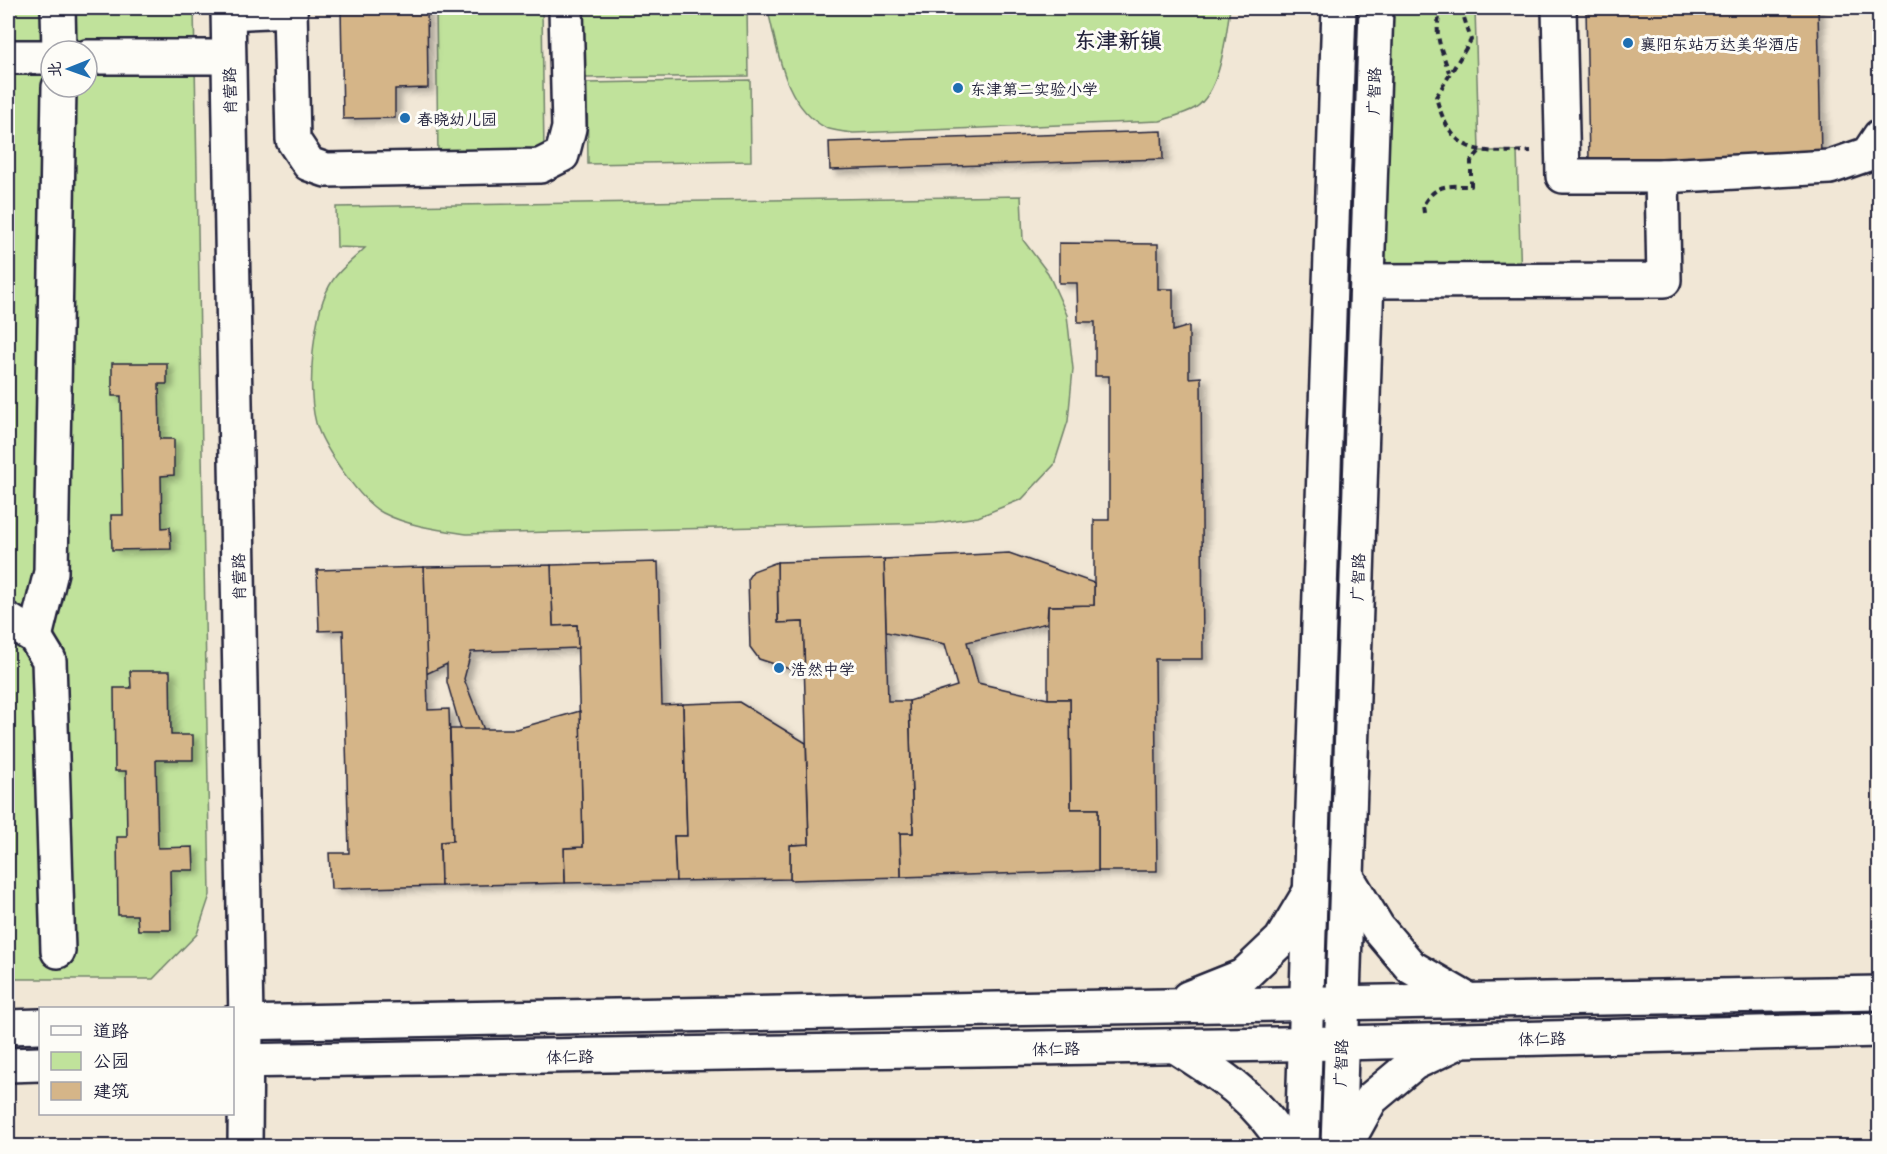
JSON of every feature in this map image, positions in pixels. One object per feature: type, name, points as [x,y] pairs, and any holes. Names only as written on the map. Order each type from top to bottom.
[{"type":"street","points":[[58,8],[59,39]]},
{"type":"street","points":[[228,10],[290,9],[292,140],[309,164],[326,170],[540,166],[562,155],[569,128],[566,8]]},
{"type":"street","points":[[1302,1146],[1339,8]]},
{"type":"street","name":"广智路","points":[[1338,1146],[1376,8]]},
{"type":"street","points":[[1559,8],[1563,176],[1662,176],[1830,167],[1868,154],[1880,136]]},
{"type":"street","name":"肖营路","points":[[228,10],[238,1061],[245,1146]]},
{"type":"street","points":[[8,57],[39,57]]},
{"type":"street","points":[[99,57],[228,57]]},
{"type":"street","points":[[35,637],[51,572],[59,99]]},
{"type":"street","points":[[1367,281],[1664,280],[1662,176]]},
{"type":"street","points":[[8,621],[35,637],[49,660],[58,951]]},
{"type":"street","points":[[1347,877],[1378,928],[1411,967],[1468,1000]]},
{"type":"street","points":[[1168,1006],[1243,976],[1281,940],[1310,891]]},
{"type":"street","points":[[239,1022],[1880,993]]},
{"type":"street","points":[[8,1027],[39,1026]]},
{"type":"street","name":"体仁路","points":[[238,1061],[1305,1044],[1880,1030]]},
{"type":"street","points":[[1346,1146],[1371,1099],[1414,1063],[1462,1040]]},
{"type":"street","points":[[1174,1046],[1236,1086],[1269,1119],[1286,1146]]},
{"type":"street","points":[[8,1065],[39,1064]]},
{"type":"path","points":[[1443,8],[1437,22],[1438,35],[1449,73]]},
{"type":"path","points":[[1461,8],[1470,40],[1436,97],[1452,136],[1479,152],[1562,150]]},
{"type":"path","points":[[1424,213],[1423,205],[1432,191],[1446,186],[1471,186],[1471,161],[1479,152]]},
{"type":"green space","points":[[8,8],[194,8],[210,895],[197,934],[153,979],[8,979]]},
{"type":"green space","points":[[436,8],[542,8],[544,155],[438,157]]},
{"type":"green space","points":[[584,8],[747,8],[748,76],[585,78]]},
{"type":"green space","points":[[770,8],[1230,8],[1221,62],[1211,89],[1195,108],[1160,121],[854,133],[826,128],[812,119],[801,107],[786,79],[769,15]]},
{"type":"green space","points":[[1376,8],[1475,8],[1479,151],[1517,151],[1521,281],[1367,281]]},
{"type":"green space","points":[[750,80],[751,161],[588,164],[587,83]]},
{"type":"green space","points":[[1021,196],[1023,240],[1048,273],[1067,315],[1073,369],[1068,421],[1054,465],[1022,499],[978,517],[936,523],[467,534],[413,524],[383,513],[374,507],[354,486],[334,459],[316,423],[313,408],[312,370],[320,310],[333,280],[365,248],[337,247],[336,207]]},
{"type":"building","points":[[341,8],[427,8],[428,88],[395,89],[395,118],[343,119]]},
{"type":"building","points":[[1586,8],[1818,8],[1821,157],[1589,161]]},
{"type":"building","points":[[1162,131],[1163,159],[830,170],[829,142]]},
{"type":"building","points":[[1059,243],[1158,244],[1158,289],[1173,289],[1173,331],[1189,326],[1189,378],[1201,377],[1203,659],[1155,659],[1157,871],[1098,871],[1098,809],[1071,809],[1070,699],[1048,699],[1048,606],[1094,605],[1094,520],[1109,520],[1109,376],[1095,376],[1095,322],[1078,322],[1077,283],[1059,283]]},
{"type":"building","points":[[112,363],[167,363],[167,384],[159,384],[160,439],[174,439],[174,475],[161,476],[162,528],[170,527],[171,549],[112,550],[111,515],[123,515],[121,396],[112,396]]},
{"type":"building","points":[[1009,553],[1094,583],[1094,605],[1048,606],[1047,623],[967,642],[978,683],[1048,699],[1070,699],[1071,809],[1098,809],[1098,871],[901,877],[900,833],[913,833],[909,701],[957,686],[945,644],[886,632],[884,559]]},
{"type":"building","points":[[884,559],[888,701],[909,701],[913,833],[900,833],[901,877],[790,880],[790,845],[809,844],[803,622],[778,623],[777,562]]},
{"type":"building","points":[[658,562],[662,705],[683,704],[687,836],[674,836],[676,881],[565,883],[564,848],[583,847],[577,625],[553,626],[551,565]]},
{"type":"building","points":[[777,562],[778,623],[803,622],[805,674],[759,659],[750,647],[748,578],[753,571]]},
{"type":"building","points":[[551,565],[553,626],[577,625],[578,648],[471,652],[464,679],[484,730],[461,730],[447,682],[447,664],[426,674],[424,567]]},
{"type":"building","points":[[424,567],[428,710],[449,709],[453,841],[440,842],[441,886],[331,889],[329,853],[349,853],[343,630],[319,631],[317,570]]},
{"type":"building","points":[[130,671],[170,671],[171,735],[193,735],[193,760],[156,760],[158,848],[193,847],[194,870],[170,870],[171,930],[138,930],[137,915],[118,915],[117,837],[127,837],[126,771],[115,771],[114,688],[131,688]]},
{"type":"building","points":[[739,702],[806,743],[809,844],[790,845],[790,879],[676,881],[674,836],[687,836],[683,704]]},
{"type":"building","points":[[580,711],[583,847],[564,848],[565,883],[441,886],[440,842],[453,841],[450,729],[516,729]]},
{"type":"place","name":"襄阳东站万达美华酒店","points":[[1628,43]]},
{"type":"place","name":"东津第二实验小学","points":[[958,88]]},
{"type":"place","name":"春晓幼儿园","points":[[405,118]]},
{"type":"place","name":"浩然中学","points":[[779,668]]},
{"type":"district","name":"东津新镇","points":[[1118,39]]}]
